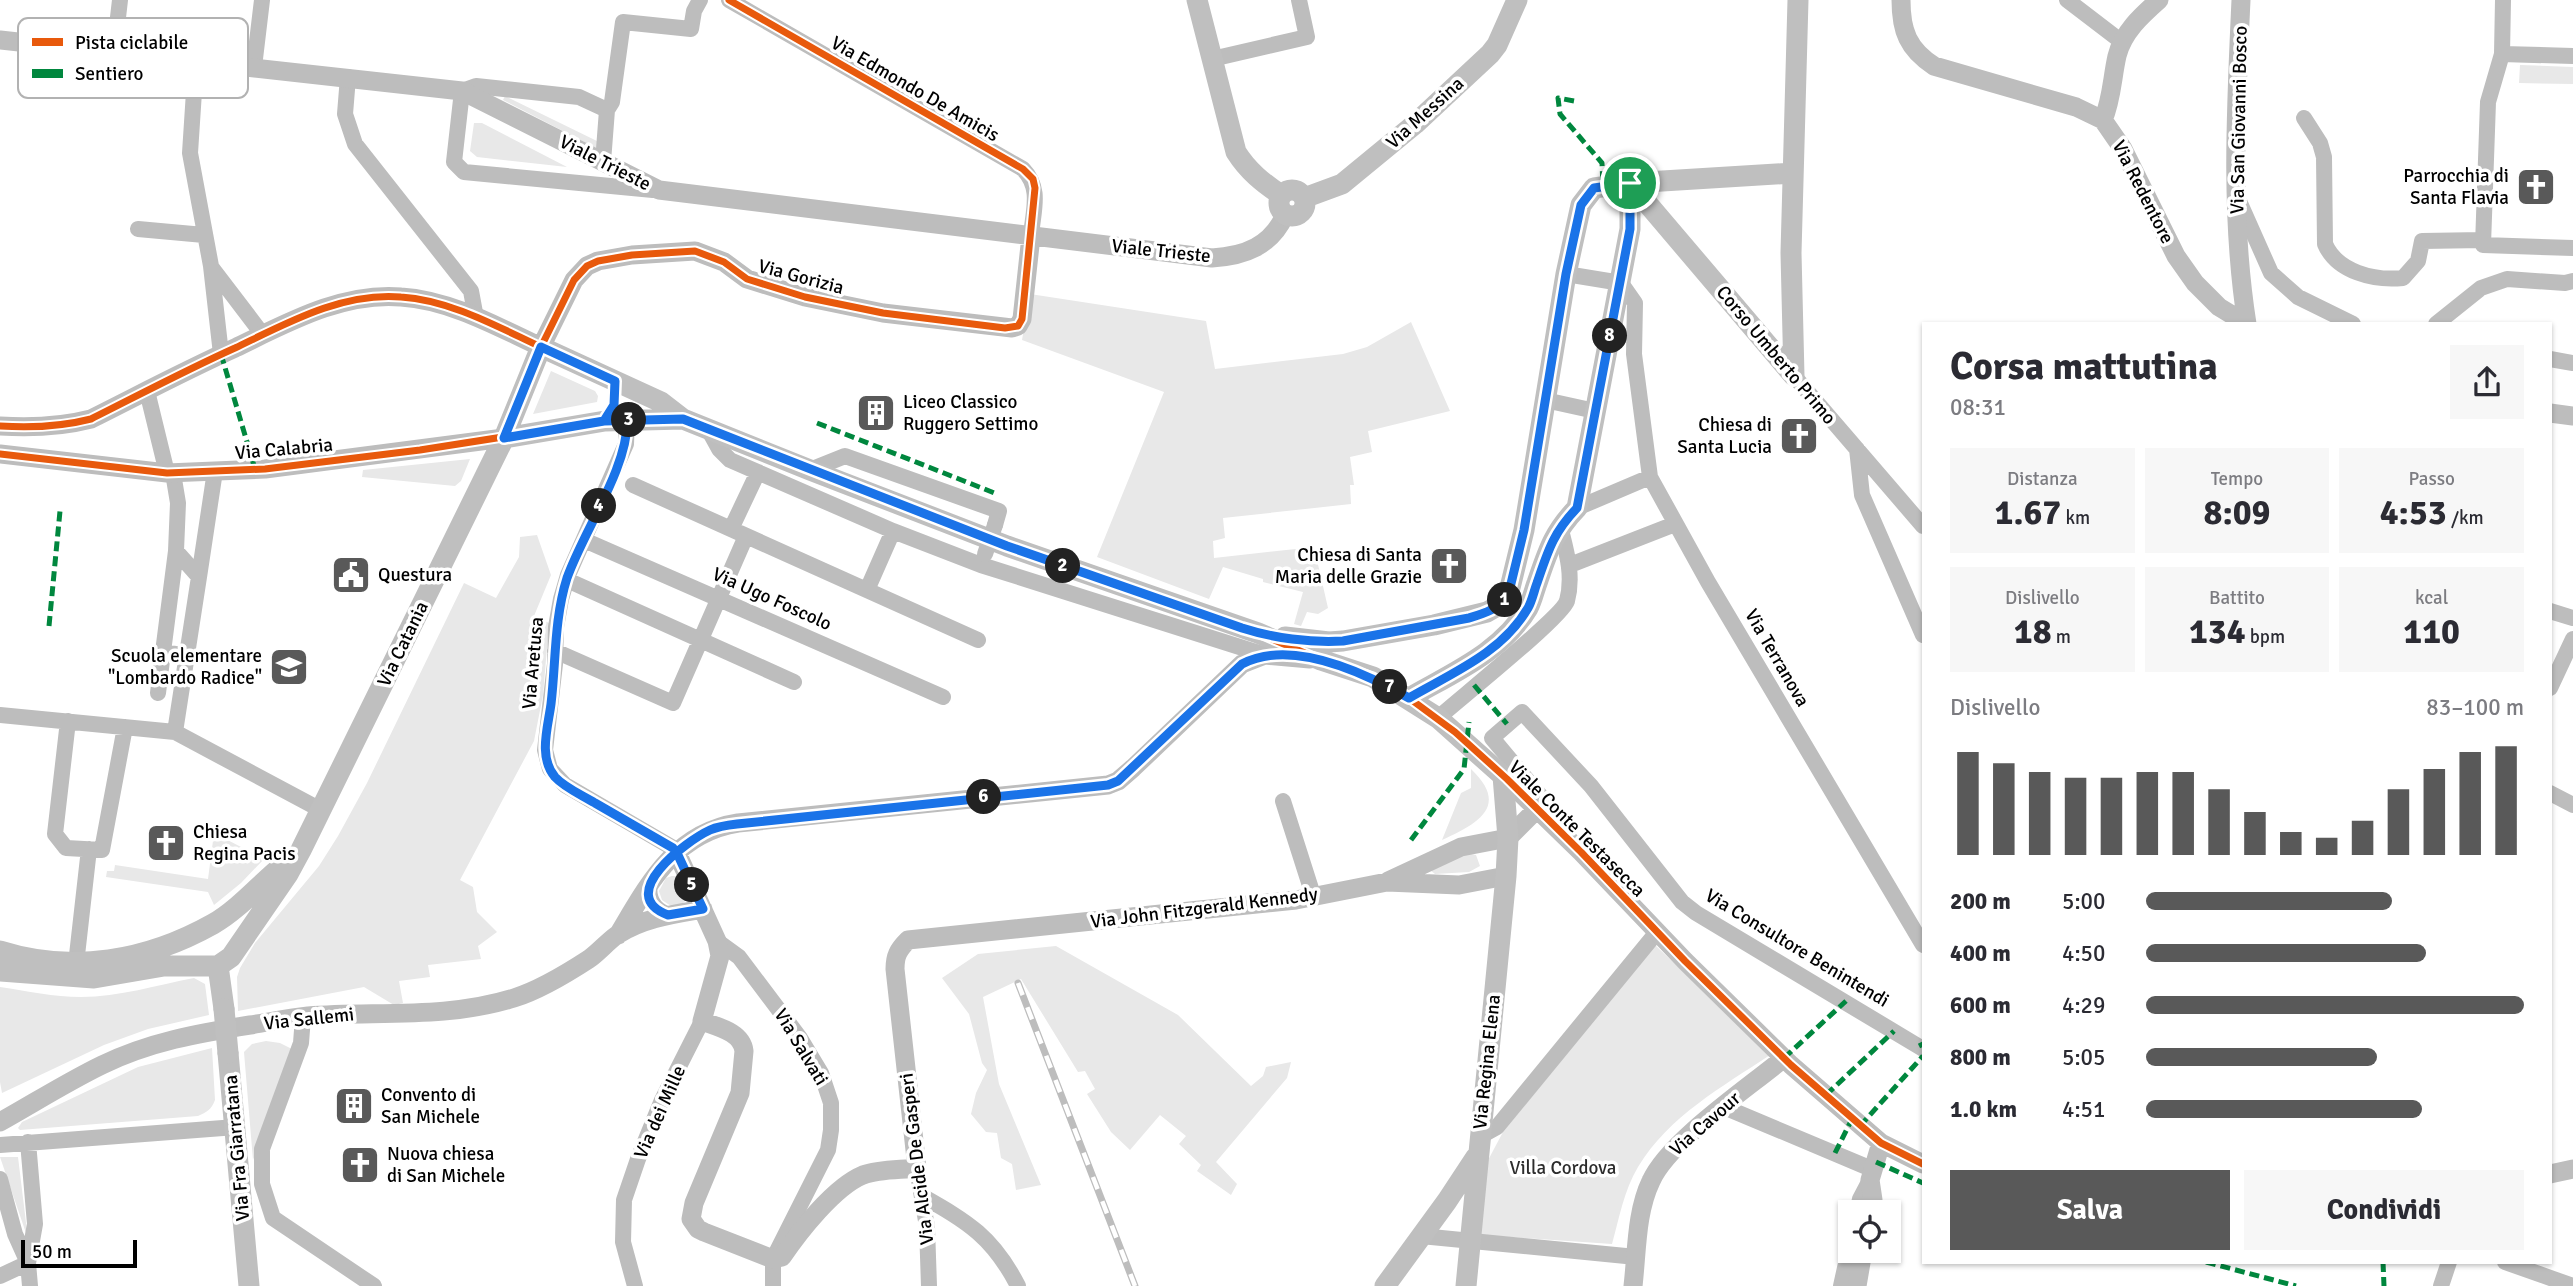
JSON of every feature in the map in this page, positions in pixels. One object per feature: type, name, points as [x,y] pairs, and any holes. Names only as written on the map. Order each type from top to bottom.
[{"type":"main road","points":[[1197,0],[1236,152],[1245,166],[1283,205]]},
{"type":"main road","name":"Via Messina","points":[[1283,205],[1285,191],[1296,191],[1304,198],[1342,184],[1415,124],[1497,46],[1517,0]]},
{"type":"main road","points":[[1794,376],[1791,253],[1798,0]]},
{"type":"main road","points":[[541,347],[661,402],[683,419],[1007,546],[1258,633],[1329,642],[1373,637],[1487,612],[1502,604],[1508,596],[1524,530],[1545,400],[1546,360],[1581,205],[1587,195],[1594,188],[1630,183],[1793,173]]},
{"type":"main road","points":[[1409,698],[1490,651],[1513,628],[1529,607],[1551,542],[1560,526],[1577,508],[1595,411],[1613,282],[1630,229],[1630,183]]},
{"type":"main road","name":"Corso Umberto Primo","points":[[1630,183],[1794,376]]},
{"type":"main road","name":"Via Catania","points":[[234,951],[288,874],[301,850],[504,438],[541,347]]},
{"type":"main road","points":[[604,421],[614,405],[615,381]]},
{"type":"main road","points":[[504,438],[604,421],[683,419]]},
{"type":"main road","name":"Viale Conte Testasecca","points":[[1258,633],[1321,660],[1373,677],[1409,698],[1438,718],[1503,776]]},
{"type":"main road","points":[[1373,637],[1363,645],[1361,651],[1373,677]]},
{"type":"main road","name":"Via Regina Elena","points":[[1466,1286],[1506,876],[1508,838],[1503,776]]},
{"type":"main road","points":[[212,965],[200,961],[193,949],[195,936],[301,850]]},
{"type":"main road","points":[[0,951],[33,960],[76,964],[101,962],[140,955],[218,925],[230,932],[234,951],[227,961],[212,965],[164,966],[94,978],[0,971]]},
{"type":"main road","name":"Via Fra Giarratana","points":[[212,965],[224,1009],[249,1286]]},
{"type":"main road","points":[[1385,1286],[1422,1236],[1478,1146]]},
{"type":"street","points":[[118,18],[120,0]]},
{"type":"street","points":[[254,67],[262,0]]},
{"type":"street","points":[[603,162],[607,110],[612,102],[623,22],[691,29],[694,11],[700,0]]},
{"type":"street","name":"Via Edmondo De Amicis","points":[[729,0],[1023,169],[1033,179],[1035,188],[1031,236]]},
{"type":"street","points":[[1212,59],[1307,37],[1299,0]]},
{"type":"street","name":"Via Redentore","points":[[1901,0],[1902,17],[1911,47],[1934,66],[2076,107],[2103,120],[2123,149],[2176,256],[2219,307],[2244,322]]},
{"type":"street","points":[[2067,0],[2122,42]]},
{"type":"street","points":[[2103,120],[2112,96],[2122,42],[2139,17],[2159,0]]},
{"type":"street","name":"Via San Giovanni Bosco","points":[[2241,0],[2234,138],[2241,287],[2247,322]]},
{"type":"street","points":[[2483,243],[2488,102],[2502,54],[2503,0]]},
{"type":"street","name":"Viale Trieste","points":[[0,40],[18,42]]},
{"type":"street","points":[[2502,54],[2573,56]]},
{"type":"street","name":"Viale Trieste","points":[[248,66],[462,91],[659,190],[1212,258],[1245,254],[1262,245],[1274,234],[1283,205]]},
{"type":"street","points":[[348,77],[345,114],[355,144],[471,291],[476,318]]},
{"type":"street","points":[[607,110],[579,97],[476,86],[462,91],[454,162],[464,172],[659,190]]},
{"type":"street","points":[[193,98],[190,153],[211,266],[221,354]]},
{"type":"street","points":[[2304,118],[2320,143],[2323,157],[2325,244],[2329,254],[2339,264],[2379,279],[2403,278],[2413,270],[2418,261],[2423,241],[2573,248]]},
{"type":"street","points":[[2235,193],[2271,273],[2298,297],[2349,322]]},
{"type":"street","points":[[138,229],[204,235]]},
{"type":"street","name":"Via Gorizia","points":[[541,347],[574,280],[587,266],[632,255],[695,251],[724,262],[747,279],[805,297],[883,313],[1012,328],[1018,326],[1022,319],[1031,236]]},
{"type":"street","points":[[211,266],[263,334]]},
{"type":"street","points":[[1566,274],[1613,282]]},
{"type":"street","points":[[2438,322],[2481,288],[2507,279],[2565,283],[2573,281]]},
{"type":"street","name":"Via Terranova","points":[[1613,282],[1635,303],[1634,354],[1650,477],[1922,943]]},
{"type":"street","points":[[0,425],[64,426],[91,419],[263,334],[341,302],[367,297],[402,297],[438,303],[541,347]]},
{"type":"street","points":[[2552,359],[2573,363]]},
{"type":"street","name":"Corso Umberto Primo","points":[[1794,376],[1922,525]]},
{"type":"street","points":[[147,391],[178,503],[176,551],[158,693]]},
{"type":"street","points":[[1545,400],[1595,411]]},
{"type":"street","points":[[2552,413],[2573,416]]},
{"type":"street","name":"Via Aretusa","points":[[627,420],[626,444],[567,580],[556,627],[545,750],[550,769],[565,785],[673,848],[677,853]]},
{"type":"street","points":[[62,460],[53,453],[51,444],[55,434],[64,426]]},
{"type":"street","points":[[25,427],[31,441],[28,456]]},
{"type":"street","points":[[708,429],[719,449],[730,460],[893,531],[1265,655],[1321,660]]},
{"type":"street","name":"Via Calabria","points":[[0,454],[170,473],[265,469],[504,438]]},
{"type":"street","points":[[1857,449],[1862,495],[1922,633]]},
{"type":"street","points":[[810,470],[845,456],[999,511],[983,560]]},
{"type":"street","points":[[175,732],[215,471]]},
{"type":"street","points":[[555,651],[673,703],[719,598],[758,472]]},
{"type":"street","points":[[1577,508],[1650,477]]},
{"type":"street","points":[[633,485],[978,640]]},
{"type":"street","points":[[1570,565],[1675,524]]},
{"type":"street","points":[[1438,718],[1543,628],[1566,603],[1570,565],[1560,526]]},
{"type":"street","points":[[867,590],[893,531]]},
{"type":"street","name":"Via Ugo Foscolo","points":[[584,540],[943,697]]},
{"type":"street","points":[[176,551],[199,577]]},
{"type":"street","points":[[567,580],[794,682]]},
{"type":"street","points":[[2552,612],[2573,618]]},
{"type":"street","points":[[2552,684],[2573,639]]},
{"type":"street","points":[[163,652],[187,656]]},
{"type":"street","name":"Via Sallemi","points":[[618,934],[659,868],[709,831],[723,825],[1108,785],[1118,781],[1133,768],[1242,664],[1265,655]]},
{"type":"street","name":"Via Consultore Benintendi","points":[[1492,738],[1522,712],[1591,786],[1682,902],[1696,913],[1922,1048]]},
{"type":"street","points":[[0,715],[175,732],[321,810]]},
{"type":"street","points":[[68,721],[55,834],[66,848],[102,850],[125,727]]},
{"type":"street","name":"Viale Conte Testasecca","points":[[1492,738],[1554,812],[1556,827]]},
{"type":"street","name":"Viale Conte Testasecca","points":[[1503,776],[1784,1058],[1881,1143],[1922,1164]]},
{"type":"street","points":[[2552,794],[2573,805]]},
{"type":"street","points":[[1283,801],[1312,895]]},
{"type":"street","points":[[1508,838],[1537,809]]},
{"type":"street","name":"Via John Fitzgerald Kennedy","points":[[1387,882],[1461,847],[1508,838]]},
{"type":"street","points":[[76,964],[89,849]]},
{"type":"street","name":"Via Salvati","points":[[677,853],[717,941],[739,957],[800,1038],[821,1073],[831,1102],[828,1150],[773,1259],[773,1286]]},
{"type":"street","name":"Via John Fitzgerald Kennedy","points":[[902,1032],[895,957],[908,940],[1282,901],[1387,882],[1459,886],[1506,876]]},
{"type":"street","points":[[650,883],[649,891],[654,906],[668,915]]},
{"type":"street","name":"Via Sallemi","points":[[0,1122],[103,1065],[149,1046],[197,1033],[303,1017],[354,1013],[423,1013],[478,1007],[515,998],[545,985],[590,958],[618,934],[668,915],[703,909]]},
{"type":"street","points":[[1478,1146],[1497,1127],[1657,932]]},
{"type":"street","name":"Via dei Mille","points":[[635,1286],[623,1241],[624,1200],[662,1100],[702,1021],[720,956],[717,941]]},
{"type":"street","points":[[303,1017],[301,1043],[262,1149],[262,1184],[273,1218],[374,1286]]},
{"type":"street","points":[[702,1021],[737,1037],[744,1045],[744,1051],[740,1093],[694,1203],[691,1219],[698,1229],[773,1259],[782,1257],[820,1209],[861,1176],[918,1168]]},
{"type":"street","name":"Via Alcide De Gasperi","points":[[902,1032],[927,1227],[929,1286]]},
{"type":"street","name":"Via Cavour","points":[[1633,1286],[1643,1201],[1651,1179],[1668,1155],[1784,1058]]},
{"type":"street","points":[[1724,1107],[1872,1175]]},
{"type":"street","points":[[0,1145],[236,1127]]},
{"type":"street","points":[[28,1142],[35,1224],[28,1263],[30,1286]]},
{"type":"street","points":[[1860,1200],[1872,1175],[1881,1143]]},
{"type":"street","points":[[2552,1174],[2573,1169]]},
{"type":"street","points":[[1872,1175],[1873,1200]]},
{"type":"street","points":[[0,1179],[8,1238],[28,1263]]},
{"type":"street","points":[[922,1196],[964,1220],[987,1238],[1000,1254],[1018,1286]]},
{"type":"street","points":[[1422,1236],[1636,1257]]},
{"type":"street","points":[[0,1276],[28,1263]]},
{"type":"street","points":[[1841,1286],[1846,1263]]},
{"type":"street","points":[[1857,1286],[1861,1263]]},
{"type":"street","points":[[2441,1286],[2448,1264]]},
{"type":"street","points":[[2511,1264],[2573,1286]]},
{"type":"green space","points":[[2520,65],[2573,67],[2573,84],[2519,83]]},
{"type":"green space","points":[[505,96],[599,142],[596,148],[503,100]]},
{"type":"green space","points":[[474,123],[482,123],[567,167],[477,157],[470,151]]},
{"type":"green space","points":[[1030,294],[1206,321],[1215,369],[1343,354],[1367,347],[1411,322],[1450,411],[1368,431],[1372,452],[1350,457],[1354,485],[1350,485],[1351,504],[1223,518],[1225,538],[1213,541],[1214,558],[1314,547],[1328,608],[1318,614],[1307,612],[1301,626],[1294,624],[1303,592],[1263,582],[1263,579],[1223,567],[1209,599],[1097,557],[1164,392],[1022,340]]},
{"type":"green space","points":[[551,371],[595,391],[597,402],[533,414]]},
{"type":"green space","points":[[470,459],[461,481],[455,486],[362,477],[363,470]]},
{"type":"green space","points":[[537,535],[551,575],[534,616],[549,623],[543,695],[534,741],[460,880],[473,887],[477,912],[497,932],[478,946],[481,959],[428,965],[430,977],[399,981],[403,1003],[394,1005],[364,987],[238,1011],[237,977],[240,968],[255,943],[319,866],[338,836],[367,783],[464,583],[496,598],[519,557],[520,537]]},
{"type":"green space","points":[[1471,769],[1488,793],[1485,812],[1467,827],[1442,840],[1461,793],[1471,788]]},
{"type":"green space","points":[[214,833],[264,859],[214,905],[208,892],[106,877],[107,871],[114,871],[115,865],[208,879]]},
{"type":"green space","points":[[1466,853],[1476,855],[1480,866],[1469,872],[1435,874],[1430,870]]},
{"type":"green space","points":[[677,876],[687,899],[682,904],[671,906],[662,900],[659,891],[666,878]]},
{"type":"green space","name":"Villa Cordova","points":[[1655,945],[1770,1055],[1715,1091],[1665,1132],[1638,1167],[1629,1185],[1612,1244],[1480,1235],[1486,1164],[1503,1132]]},
{"type":"green space","points":[[1056,946],[1178,1015],[1251,1086],[1263,1076],[1266,1067],[1291,1062],[1287,1078],[1216,1162],[1237,1184],[1231,1195],[1197,1171],[1201,1165],[1179,1144],[1186,1136],[1160,1115],[1130,1150],[1111,1132],[1087,1094],[1095,1089],[1085,1071],[1078,1072],[1021,979],[983,997],[999,1084],[1041,1185],[1016,1190],[1012,1164],[1001,1158],[997,1133],[986,1132],[971,1114],[976,1093],[987,1070],[982,1063],[969,1014],[942,978],[978,954]]},
{"type":"green space","points":[[194,978],[205,984],[209,1015],[148,1029],[104,1045],[2,1093],[0,987],[81,997],[124,993]]},
{"type":"green space","points":[[266,1041],[280,1043],[292,1049],[253,1160],[244,1052],[252,1044]]},
{"type":"green space","points":[[212,1048],[215,1100],[208,1110],[198,1116],[20,1130],[18,1128],[22,1122],[138,1067]]},
{"type":"green space","points":[[0,1157],[18,1157],[28,1239]]},
{"type":"railway","points":[[1018,983],[1135,1286]]},
{"type":"marked path","points":[[1574,101],[1558,98],[1560,114],[1602,163],[1603,186]]},
{"type":"marked path","points":[[221,354],[255,469]]},
{"type":"marked path","points":[[817,423],[997,494]]},
{"type":"marked path","points":[[49,626],[60,511]]},
{"type":"marked path","points":[[1474,685],[1507,724]]},
{"type":"marked path","points":[[1411,840],[1464,769],[1469,722]]},
{"type":"marked path","points":[[1784,1058],[1846,1001]]},
{"type":"marked path","points":[[1826,1095],[1894,1031]]},
{"type":"marked path","points":[[1860,1126],[1922,1057]]},
{"type":"marked path","points":[[1835,1153],[1852,1119]]},
{"type":"marked path","points":[[1876,1162],[1922,1183]]},
{"type":"marked path","points":[[2214,1264],[2296,1286]]},
{"type":"marked path","points":[[2383,1264],[2384,1286]]},
{"type":"cycle path","points":[[0,426],[46,426],[91,419],[295,320],[315,311],[357,299],[401,297],[438,303],[541,347],[574,280],[587,266],[598,261],[632,255],[695,251],[724,262],[747,279],[805,297],[883,313],[1005,328],[1018,326],[1022,319],[1035,188],[1033,179],[1023,169],[729,0]]},
{"type":"cycle path","points":[[0,454],[167,473],[265,469],[420,450],[605,421],[683,419],[1007,546],[1258,633],[1321,660],[1373,677],[1409,698],[1455,732],[1507,779],[1791,1065],[1881,1143],[1922,1164]]},
{"type":"place","name":"Parrocchia di Santa Flavia","points":[[2536,187]]},
{"type":"place","name":"Liceo Classico Ruggero Settimo","points":[[876,413]]},
{"type":"place","name":"Chiesa di Santa Lucia","points":[[1799,436]]},
{"type":"place","name":"Chiesa di Santa Maria delle Grazie","points":[[1449,566]]},
{"type":"place","name":"Questura","points":[[351,575]]},
{"type":"place","name":"Scuola elementare \"Lombardo Radice\"","points":[[289,667]]},
{"type":"place","name":"Chiesa Regina Pacis","points":[[166,843]]},
{"type":"place","name":"Convento di San Michele","points":[[354,1106]]},
{"type":"place","name":"Nuova chiesa di San Michele","points":[[360,1165]]},
{"type":"route","points":[[1630,183],[1594,188],[1581,205],[1566,274],[1524,530],[1508,596],[1502,604],[1469,618],[1380,636],[1329,642],[1258,633],[1007,546],[683,419],[627,420],[604,421],[504,438],[541,347],[615,381],[614,405],[604,421],[627,420],[626,444],[568,575],[561,599],[545,750],[550,769],[565,785],[673,848],[677,853],[703,909],[668,915],[660,912],[650,900],[650,883],[667,860],[677,853],[693,841],[709,831],[723,825],[1108,785],[1118,781],[1133,768],[1242,664],[1265,655],[1321,660],[1373,677],[1409,698],[1490,651],[1513,628],[1529,607],[1551,542],[1560,526],[1577,508],[1630,229],[1630,183]]}]
